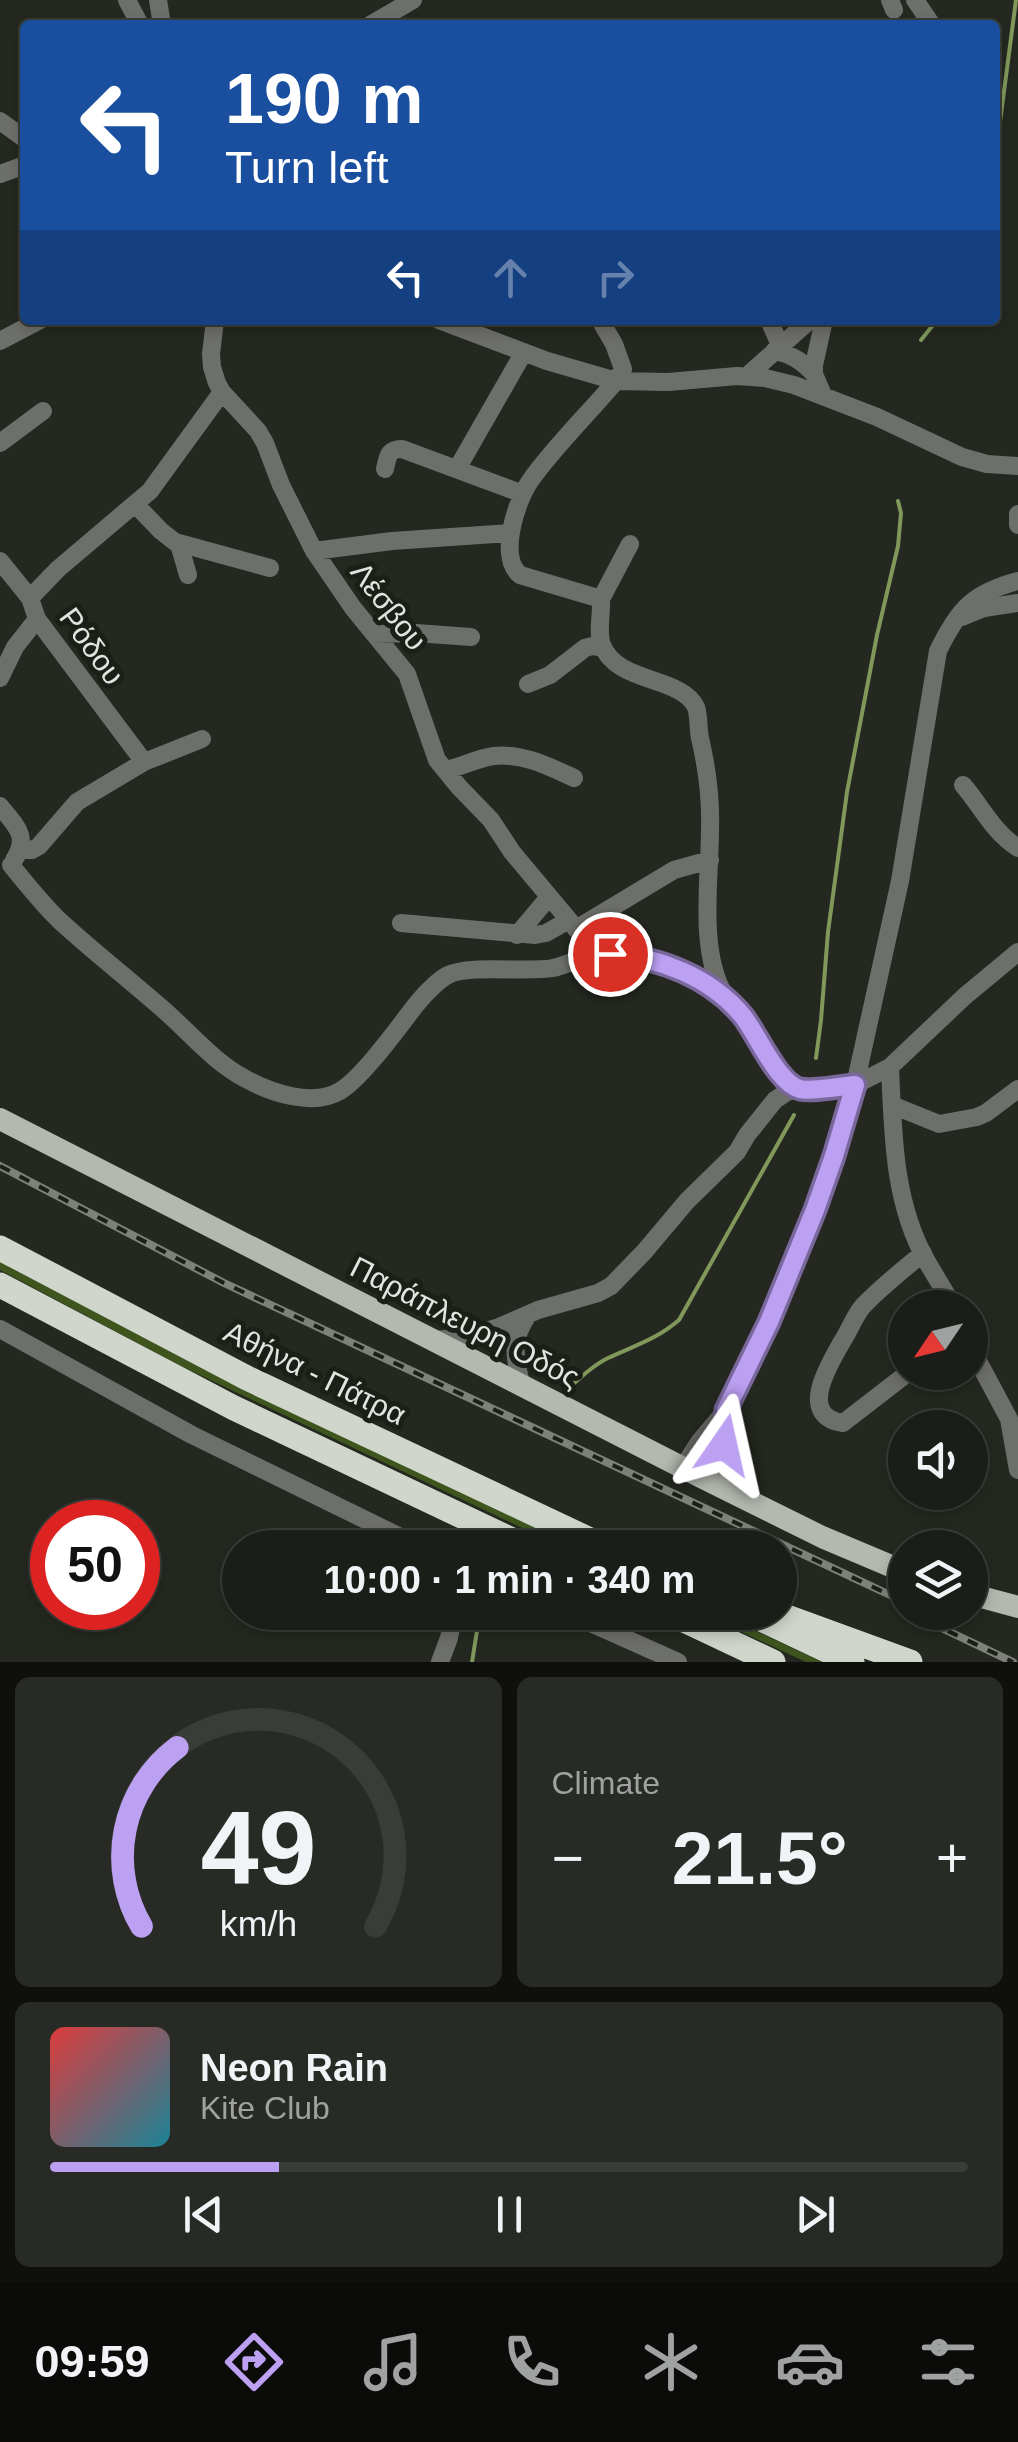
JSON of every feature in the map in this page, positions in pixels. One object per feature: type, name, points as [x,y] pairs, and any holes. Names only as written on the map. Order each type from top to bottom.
[{"type":"highway","name":"Αθήνα - Πάτρα","points":[[0,1248],[233,1370],[570,1530]]},
{"type":"highway","points":[[0,1286],[188,1385],[491,1530]]},
{"type":"highway","points":[[797,1621],[910,1662]]},
{"type":"highway","points":[[706,1630],[773,1662]]},
{"type":"highway","points":[[784,1630],[852,1662]]},
{"type":"main road","name":"Παράπλευρη Οδός","points":[[0,1119],[752,1503],[888,1565]]},
{"type":"main road","points":[[725,1420],[725,1457],[752,1503]]},
{"type":"main road","points":[[988,1598],[1018,1606]]},
{"type":"street","points":[[379,20],[414,0]]},
{"type":"street","points":[[0,341],[30,325]]},
{"type":"street","points":[[30,598],[58,569],[150,491],[222,392],[212,368],[214,325]]},
{"type":"street","points":[[452,325],[616,381],[746,376],[794,385],[877,417],[962,457],[1018,466]]},
{"type":"street","points":[[602,599],[520,575],[509,559],[512,532],[531,480],[622,369],[603,325]]},
{"type":"street","points":[[770,325],[777,348],[800,360],[814,374],[824,395]]},
{"type":"street","points":[[746,376],[804,325]]},
{"type":"street","points":[[814,374],[823,325]]},
{"type":"street","points":[[458,469],[524,352]]},
{"type":"street","name":"Λέσβου","points":[[222,392],[265,444],[314,551],[353,608],[408,674],[430,744],[445,770],[491,820],[512,852],[599,956]]},
{"type":"street","points":[[0,443],[43,411]]},
{"type":"street","points":[[385,468],[388,453],[402,449],[523,494]]},
{"type":"street","points":[[135,504],[160,532],[179,544],[270,568]]},
{"type":"street","points":[[1018,514],[1018,526]]},
{"type":"street","points":[[314,551],[392,540],[512,532]]},
{"type":"street","points":[[179,544],[188,575]]},
{"type":"street","points":[[630,544],[602,599],[602,648],[636,676],[681,692],[696,706],[708,775],[709,931],[716,977],[727,1000]]},
{"type":"street","name":"Ρόδου","points":[[0,562],[30,598],[37,619],[144,762]]},
{"type":"street","points":[[692,1472],[713,1458],[834,1156],[855,1085],[900,881],[938,651],[952,621],[987,592],[1018,581]]},
{"type":"street","points":[[952,621],[984,608],[1018,603]]},
{"type":"street","points":[[0,678],[37,619]]},
{"type":"street","points":[[375,634],[472,637]]},
{"type":"street","points":[[528,684],[550,676],[585,648],[602,648]]},
{"type":"street","points":[[11,862],[39,846],[77,802],[144,762],[202,739]]},
{"type":"street","points":[[445,770],[490,756],[511,756],[536,761],[574,778]]},
{"type":"street","points":[[963,785],[988,823],[1018,848]]},
{"type":"street","points":[[0,806],[19,830],[22,841],[11,862]]},
{"type":"street","points":[[401,923],[517,935],[546,933],[572,925],[674,870],[710,860]]},
{"type":"street","points":[[11,862],[59,920],[226,1067],[248,1081],[298,1097],[322,1098],[348,1086],[424,995],[450,974],[538,970],[599,956],[624,955],[656,961],[704,983],[727,1000],[787,1081],[800,1089]]},
{"type":"street","points":[[517,935],[550,897]]},
{"type":"street","points":[[436,1340],[466,1337],[611,1286],[686,1201],[737,1152],[763,1112],[787,1092],[855,1085],[890,1067],[965,996],[1018,953]]},
{"type":"street","points":[[890,1067],[894,1149],[903,1196],[922,1253],[944,1290]]},
{"type":"street","points":[[892,1105],[939,1124],[986,1113],[1018,1090]]},
{"type":"street","points":[[888,1389],[843,1423],[831,1422],[821,1412],[819,1399],[824,1375],[860,1310],[922,1253]]},
{"type":"street","points":[[522,1384],[515,1340],[528,1315]]},
{"type":"street","points":[[0,1329],[192,1435],[386,1530]]},
{"type":"street","points":[[988,1372],[1010,1403],[1018,1470]]},
{"type":"street","points":[[440,1662],[451,1630]]},
{"type":"street","points":[[606,1630],[678,1662]]},
{"type":"green space","points":[[0,1262],[242,1389],[542,1530],[526,1530],[181,1366],[0,1270]]},
{"type":"green space","points":[[737,1630],[753,1630],[822,1662],[806,1662]]},
{"type":"waterway","points":[[1000,122],[1016,0]]},
{"type":"waterway","points":[[921,340],[933,325]]},
{"type":"waterway","points":[[816,1058],[847,792],[898,546],[898,501]]},
{"type":"waterway","points":[[570,1387],[603,1361],[654,1337],[679,1320],[794,1115]]},
{"type":"waterway","points":[[472,1662],[477,1630]]},
{"type":"railway","points":[[0,1166],[224,1283],[888,1594]]},
{"type":"railway","points":[[946,1630],[1013,1662]]},
{"type":"route","points":[[610,954],[643,957],[676,968],[723,996],[744,1018],[787,1081],[800,1089],[855,1085],[815,1210],[769,1322],[726,1410],[724,1445]]}]
